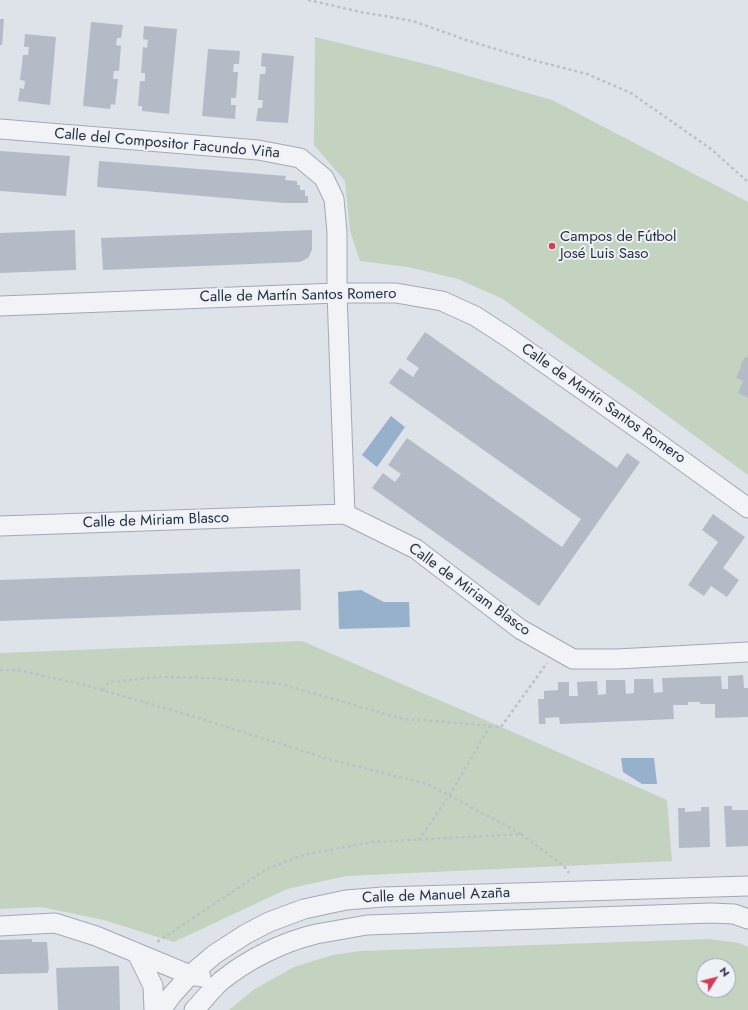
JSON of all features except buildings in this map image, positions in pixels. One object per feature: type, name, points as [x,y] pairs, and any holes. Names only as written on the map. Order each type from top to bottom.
[{"type":"street","name":"Calle del Compositor Facundo Viña","points":[[0,129],[258,150],[300,158],[324,178],[334,199],[337,232],[337,293],[345,514]]},
{"type":"street","name":"Calle de Martín Santos Romero","points":[[0,306],[337,293],[396,293],[442,301],[475,316],[509,338],[748,508]]},
{"type":"street","name":"Calle de Miriam Blasco","points":[[0,526],[345,514],[416,549],[520,629],[573,659],[617,659],[748,652]]},
{"type":"street","name":"Calle de Manuel Azaña","points":[[161,1010],[190,975],[215,954],[246,934],[269,922],[304,909],[346,900],[391,897],[748,886]]},
{"type":"street","name":"Calle de Manuel Azaña","points":[[194,1010],[221,982],[267,952],[316,935],[367,925],[711,913],[743,916]]},
{"type":"street","points":[[0,926],[54,923],[96,936],[190,975],[221,982]]},
{"type":"street","points":[[141,954],[153,986],[154,1010]]},
{"type":"path","points":[[308,0],[361,12],[413,21],[469,41],[587,74],[631,93],[711,149],[748,182]]},
{"type":"path","points":[[103,690],[109,682],[160,677],[210,678],[281,684],[403,720],[448,722],[501,727],[556,649]]},
{"type":"path","points":[[0,670],[18,670],[81,684],[185,714],[332,760],[427,784],[521,834],[564,866]]},
{"type":"path","points":[[418,840],[449,796],[490,726]]},
{"type":"path","points":[[141,954],[158,940],[268,868],[307,854],[372,842],[521,834]]},
{"type":"green space","name":"Campos de Fútbol José Luis Saso","points":[[315,37],[434,66],[552,100],[748,202],[748,475],[638,394],[501,298],[458,279],[408,267],[360,261],[350,231],[345,181],[314,145]]},
{"type":"green space","points":[[302,641],[667,800],[672,861],[346,876],[287,889],[174,942],[104,920],[41,907],[0,909],[0,653]]},
{"type":"green space","points":[[709,939],[739,943],[748,947],[748,1010],[229,1010],[253,990],[294,967],[333,955],[360,951]]},
{"type":"water","points":[[391,416],[405,427],[377,467],[362,455]]},
{"type":"water","points":[[361,590],[384,602],[409,602],[410,627],[339,629],[338,592]]},
{"type":"water","points":[[621,758],[654,758],[657,784],[642,784],[623,772]]},
{"type":"place","name":"Campos de Fútbol José Luis Saso","points":[[552,246]]}]
